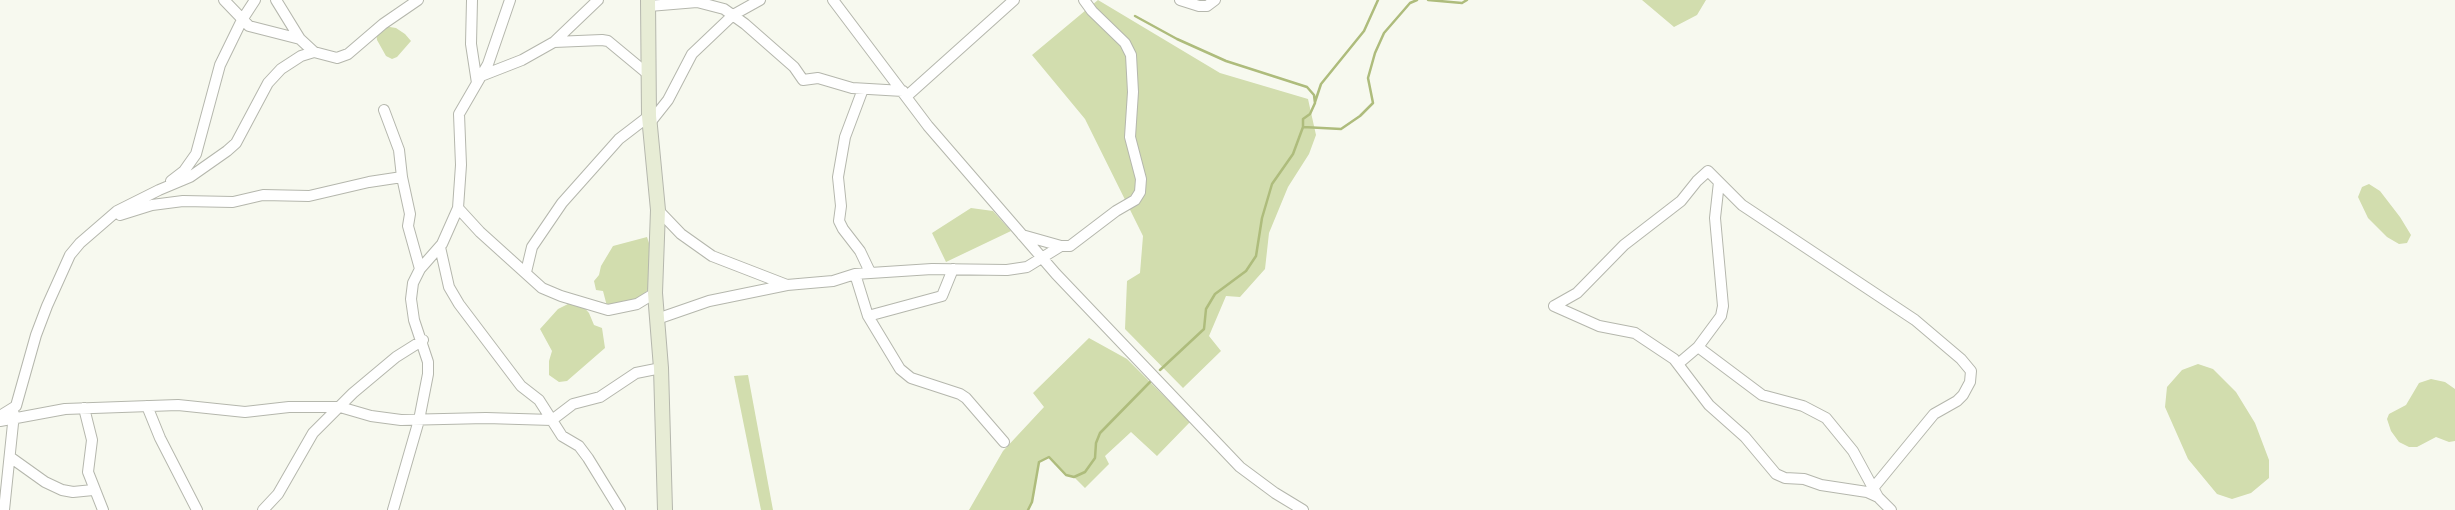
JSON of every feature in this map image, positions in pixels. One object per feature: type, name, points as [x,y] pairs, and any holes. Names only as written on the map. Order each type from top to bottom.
[{"type":"street","points":[[224,0],[242,20],[262,31],[290,35],[300,39]]},
{"type":"street","points":[[159,190],[184,171],[196,154],[220,65],[242,20],[255,0]]},
{"type":"street","points":[[276,0],[300,39],[314,52],[338,58],[348,54],[383,24],[418,0]]},
{"type":"street","points":[[472,0],[471,44],[479,80]]},
{"type":"street","points":[[393,510],[419,420],[428,374],[428,362],[423,340],[414,320],[411,299],[413,284],[420,269],[440,247],[450,230],[458,208],[461,164],[460,114],[479,80],[510,0]]},
{"type":"street","points":[[479,80],[522,60],[554,42],[598,0]]},
{"type":"street","points":[[526,272],[532,247],[562,203],[619,139],[649,120],[668,100],[689,58],[733,14],[760,0]]},
{"type":"street","points":[[833,0],[977,184],[1041,258],[1240,467],[1275,493],[1303,510]]},
{"type":"street","points":[[665,510],[662,368],[656,293],[658,210],[649,120],[649,3],[696,1],[718,6],[733,14],[794,67],[802,79],[806,81],[818,78],[845,86],[905,93],[1014,0]]},
{"type":"street","points":[[1022,235],[1061,246],[1070,246],[1116,210],[1134,200],[1140,192],[1140,176],[1130,137],[1133,92],[1131,55],[1125,43],[1092,11],[1084,0]]},
{"type":"street","points":[[1180,0],[1199,6],[1207,6],[1215,0]]},
{"type":"street","points":[[554,42],[602,40],[608,42],[649,75]]},
{"type":"street","points":[[4,510],[16,406],[36,335],[70,255],[80,242],[117,211],[159,190],[190,178],[227,152],[242,132],[268,84],[281,69],[301,56],[314,52]]},
{"type":"street","points":[[864,89],[845,137],[838,177],[841,206],[839,221],[860,251],[870,272]]},
{"type":"street","points":[[384,110],[398,150],[410,214],[408,226],[420,269]]},
{"type":"street","points":[[1708,171],[1742,205],[1915,320],[1961,359],[1971,371],[1970,382],[1963,394],[1957,401],[1934,414],[1876,492],[1821,485],[1804,479],[1785,478],[1776,474],[1745,437],[1709,404],[1678,364],[1635,332],[1599,326],[1554,306],[1577,293],[1624,245],[1681,201],[1708,171]]},
{"type":"street","points":[[105,221],[152,205],[183,202],[233,202],[263,195],[309,196],[369,182],[402,177]]},
{"type":"street","points":[[1678,364],[1698,347],[1720,316],[1723,306],[1715,218],[1719,182]]},
{"type":"street","points":[[458,208],[480,232],[542,288],[561,296],[608,310],[637,304],[656,293]]},
{"type":"street","points":[[658,210],[681,234],[712,256],[787,285]]},
{"type":"street","points":[[657,319],[709,300],[787,285],[833,281],[855,274],[1021,268],[1032,266],[1061,246]]},
{"type":"street","points":[[440,247],[449,288],[459,304],[521,386],[539,400],[562,436],[579,446],[620,510]]},
{"type":"street","points":[[868,316],[942,296],[954,269]]},
{"type":"street","points":[[855,274],[868,316],[890,356],[904,374],[966,398],[1004,442]]},
{"type":"street","points":[[263,510],[278,494],[308,438],[396,357],[423,340]]},
{"type":"street","points":[[1698,347],[1762,394],[1803,406],[1826,418],[1853,450],[1876,492],[1891,510]]},
{"type":"street","points":[[0,421],[56,410],[178,405],[245,412],[289,407],[340,407],[371,416],[402,420],[496,418],[552,420],[573,404],[600,397],[636,373],[662,368]]},
{"type":"street","points":[[0,416],[16,406]]},
{"type":"street","points":[[147,406],[160,438],[197,510]]},
{"type":"street","points":[[84,408],[92,440],[88,472],[93,490],[103,510]]},
{"type":"street","points":[[10,457],[45,482],[62,490],[73,492],[93,490]]},
{"type":"green space","points":[[1098,0],[1220,73],[1308,99],[1316,135],[1309,154],[1288,187],[1269,233],[1265,269],[1240,297],[1226,296],[1209,336],[1221,351],[1183,388],[1125,329],[1127,281],[1140,273],[1143,236],[1085,119],[1032,55]]},
{"type":"green space","points":[[1642,0],[1706,0],[1697,15],[1674,27]]},
{"type":"green space","points":[[384,26],[396,28],[411,41],[397,57],[392,59],[386,56],[377,40],[376,32]]},
{"type":"green space","points":[[2369,184],[2380,191],[2400,217],[2411,235],[2407,243],[2399,244],[2387,237],[2368,218],[2358,197],[2362,187]]},
{"type":"green space","points":[[971,208],[993,211],[1011,231],[946,262],[932,233]]},
{"type":"green space","points":[[647,237],[650,246],[649,287],[645,294],[632,303],[608,310],[603,291],[596,290],[594,281],[599,275],[601,266],[613,246]]},
{"type":"green space","points":[[568,304],[581,304],[589,313],[594,325],[602,328],[605,348],[567,381],[559,382],[549,375],[549,361],[552,351],[540,329],[558,309]]},
{"type":"green space","points":[[1089,338],[1127,359],[1190,422],[1157,456],[1131,432],[1105,456],[1109,464],[1085,488],[1074,477],[1066,475],[1049,457],[1039,462],[1032,502],[1028,510],[969,510],[1003,451],[1044,407],[1033,393]]},
{"type":"green space","points":[[2198,364],[2213,369],[2236,392],[2255,423],[2269,460],[2269,478],[2251,493],[2232,499],[2217,494],[2188,459],[2165,407],[2167,387],[2182,370]]},
{"type":"green space","points":[[748,375],[773,510],[761,510],[734,376]]},
{"type":"green space","points":[[2431,379],[2445,382],[2455,389],[2455,441],[2449,442],[2436,437],[2417,447],[2409,447],[2399,442],[2391,431],[2387,419],[2389,414],[2406,405],[2419,383]]},
{"type":"waterway","points":[[1315,102],[1321,84],[1364,31],[1378,0]]},
{"type":"waterway","points":[[1160,370],[1204,329],[1206,309],[1215,294],[1246,271],[1256,256],[1262,218],[1272,184],[1293,154],[1303,127],[1341,129],[1360,116],[1373,103],[1368,78],[1375,53],[1384,33],[1410,3],[1417,0]]},
{"type":"waterway","points":[[1428,0],[1462,3],[1467,0]]},
{"type":"waterway","points":[[1135,16],[1177,39],[1226,61],[1307,87],[1314,95],[1315,103],[1310,114],[1303,119],[1303,127]]},
{"type":"waterway","points":[[1028,510],[1032,502],[1039,462],[1049,457],[1066,475],[1074,477],[1085,472],[1095,458],[1096,443],[1100,433],[1150,382]]}]
